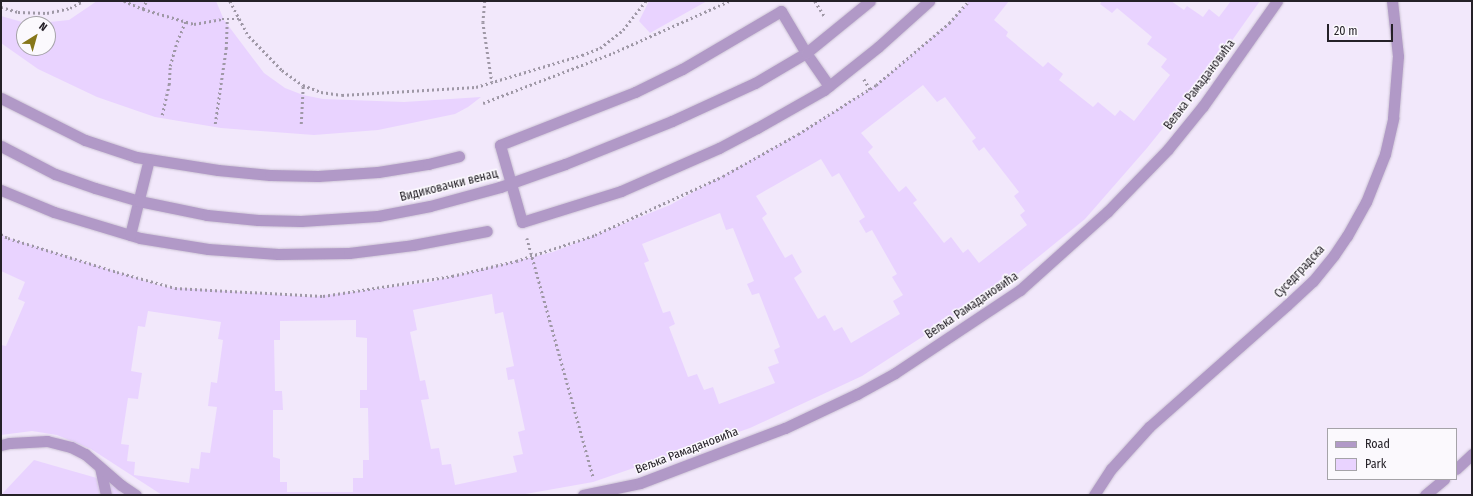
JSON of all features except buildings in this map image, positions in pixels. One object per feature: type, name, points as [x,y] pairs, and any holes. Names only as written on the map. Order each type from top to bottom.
[{"type":"street","name":"Видиковачки венац","points":[[1,146],[55,174],[95,188],[139,201],[208,215],[258,220],[332,220],[378,216],[430,206],[512,183],[672,121],[755,83],[806,53],[870,1]]},
{"type":"street","points":[[829,86],[806,53],[781,11],[682,69],[635,92],[500,145],[522,222],[621,191],[718,148],[757,128],[829,86],[878,47],[928,1]]},
{"type":"street","name":"Вељка Рамадановића","points":[[584,495],[597,494],[647,480],[785,428],[857,394],[895,373],[1020,290],[1102,216],[1168,149],[1203,106],[1277,1]]},
{"type":"street","name":"Суседградска","points":[[1094,495],[1111,469],[1149,427],[1312,281],[1334,256],[1347,236],[1366,202],[1385,154],[1393,118],[1398,56],[1392,1]]},
{"type":"street","points":[[1,98],[85,140],[136,157],[218,170],[270,175],[318,176],[378,172],[428,164],[459,156]]},
{"type":"street","points":[[130,235],[149,159]]},
{"type":"street","points":[[1,190],[54,212],[130,235],[208,249],[278,254],[349,253],[413,245],[488,231]]},
{"type":"street","points":[[1,445],[34,441],[61,443],[84,454],[136,495]]},
{"type":"street","points":[[1457,468],[1472,454]]},
{"type":"street","points":[[100,467],[106,495]]},
{"type":"street","points":[[1425,495],[1443,480]]},
{"type":"path","points":[[1,7],[18,12],[47,13],[70,8],[83,1]]},
{"type":"path","points":[[124,1],[143,9],[194,24],[226,19],[239,20]]},
{"type":"path","points":[[143,9],[146,1]]},
{"type":"path","points":[[230,1],[239,20],[254,41],[282,70],[303,85],[321,92],[342,95],[476,87],[582,55],[600,48],[623,30],[646,1]]},
{"type":"path","points":[[485,1],[483,22],[492,82]]},
{"type":"path","points":[[483,103],[613,53],[729,1]]},
{"type":"path","points":[[215,124],[226,49],[226,19]]},
{"type":"path","points":[[162,115],[169,85],[170,66],[185,22]]},
{"type":"path","points":[[301,124],[303,85]]},
{"type":"path","points":[[522,222],[597,494]]},
{"type":"green space","points":[[97,1],[216,1],[224,20],[264,73],[285,88],[303,95],[323,99],[404,102],[481,97],[468,107],[455,114],[378,130],[314,135],[221,128],[155,117],[97,97],[38,69],[20,56],[56,56],[56,21],[69,20]]},
{"type":"green space","points":[[649,1],[707,1],[650,33],[639,21]]},
{"type":"green space","points":[[969,1],[1009,1],[994,20],[1008,32],[1006,36],[1043,67],[1048,62],[1063,74],[1059,80],[1093,107],[1098,102],[1115,116],[1120,110],[1134,121],[1170,75],[1161,67],[1167,59],[1147,44],[1152,37],[1117,8],[1112,13],[1100,4],[1102,1],[1171,1],[1184,10],[1187,6],[1203,17],[1209,9],[1219,17],[1231,1],[1260,1],[1221,56],[1147,148],[1085,219],[1010,280],[862,376],[750,428],[593,482],[520,495],[162,495],[91,449],[57,435],[32,431],[1,435],[1,345],[6,346],[25,302],[18,299],[25,282],[1,271],[1,234],[8,238],[165,287],[313,297],[430,282],[553,252],[670,205],[798,134],[876,85],[949,23]],"holes":[[[923,85],[937,102],[945,97],[976,138],[972,141],[979,151],[984,147],[1019,192],[1014,196],[1025,211],[1020,215],[1027,225],[979,263],[968,249],[963,253],[951,237],[944,243],[913,203],[917,200],[906,186],[899,192],[868,152],[873,147],[861,133]],[[821,159],[832,177],[839,173],[865,217],[859,221],[866,233],[872,230],[897,274],[892,277],[903,295],[893,301],[900,314],[851,343],[842,327],[834,331],[825,315],[818,319],[794,278],[802,272],[792,254],[785,258],[762,218],[767,214],[756,196]],[[720,213],[726,230],[733,228],[754,281],[747,284],[752,295],[759,293],[780,347],[774,350],[779,363],[768,367],[775,383],[719,404],[713,387],[704,390],[697,374],[688,377],[669,327],[675,324],[670,311],[663,313],[644,263],[649,261],[642,244]],[[492,294],[495,314],[503,312],[514,366],[506,368],[508,380],[514,379],[525,430],[518,432],[523,454],[513,456],[517,472],[455,485],[451,464],[442,465],[439,448],[431,449],[421,400],[429,399],[425,380],[420,381],[410,332],[417,330],[413,310]],[[148,311],[221,322],[218,339],[223,340],[217,383],[211,382],[208,406],[217,407],[210,453],[201,452],[199,469],[191,468],[189,483],[134,475],[135,462],[127,461],[129,445],[121,444],[128,398],[138,399],[142,373],[131,371],[138,326],[145,327]],[[356,320],[356,337],[367,338],[367,390],[360,390],[360,408],[368,408],[369,460],[363,460],[363,478],[353,478],[353,492],[287,492],[287,482],[280,482],[280,459],[273,457],[273,410],[283,410],[282,391],[275,391],[274,340],[280,340],[280,321]]]},
{"type":"green space","points":[[1,16],[16,20],[16,54],[1,43]]},
{"type":"green space","points":[[34,460],[121,485],[141,495],[1,495]]}]
